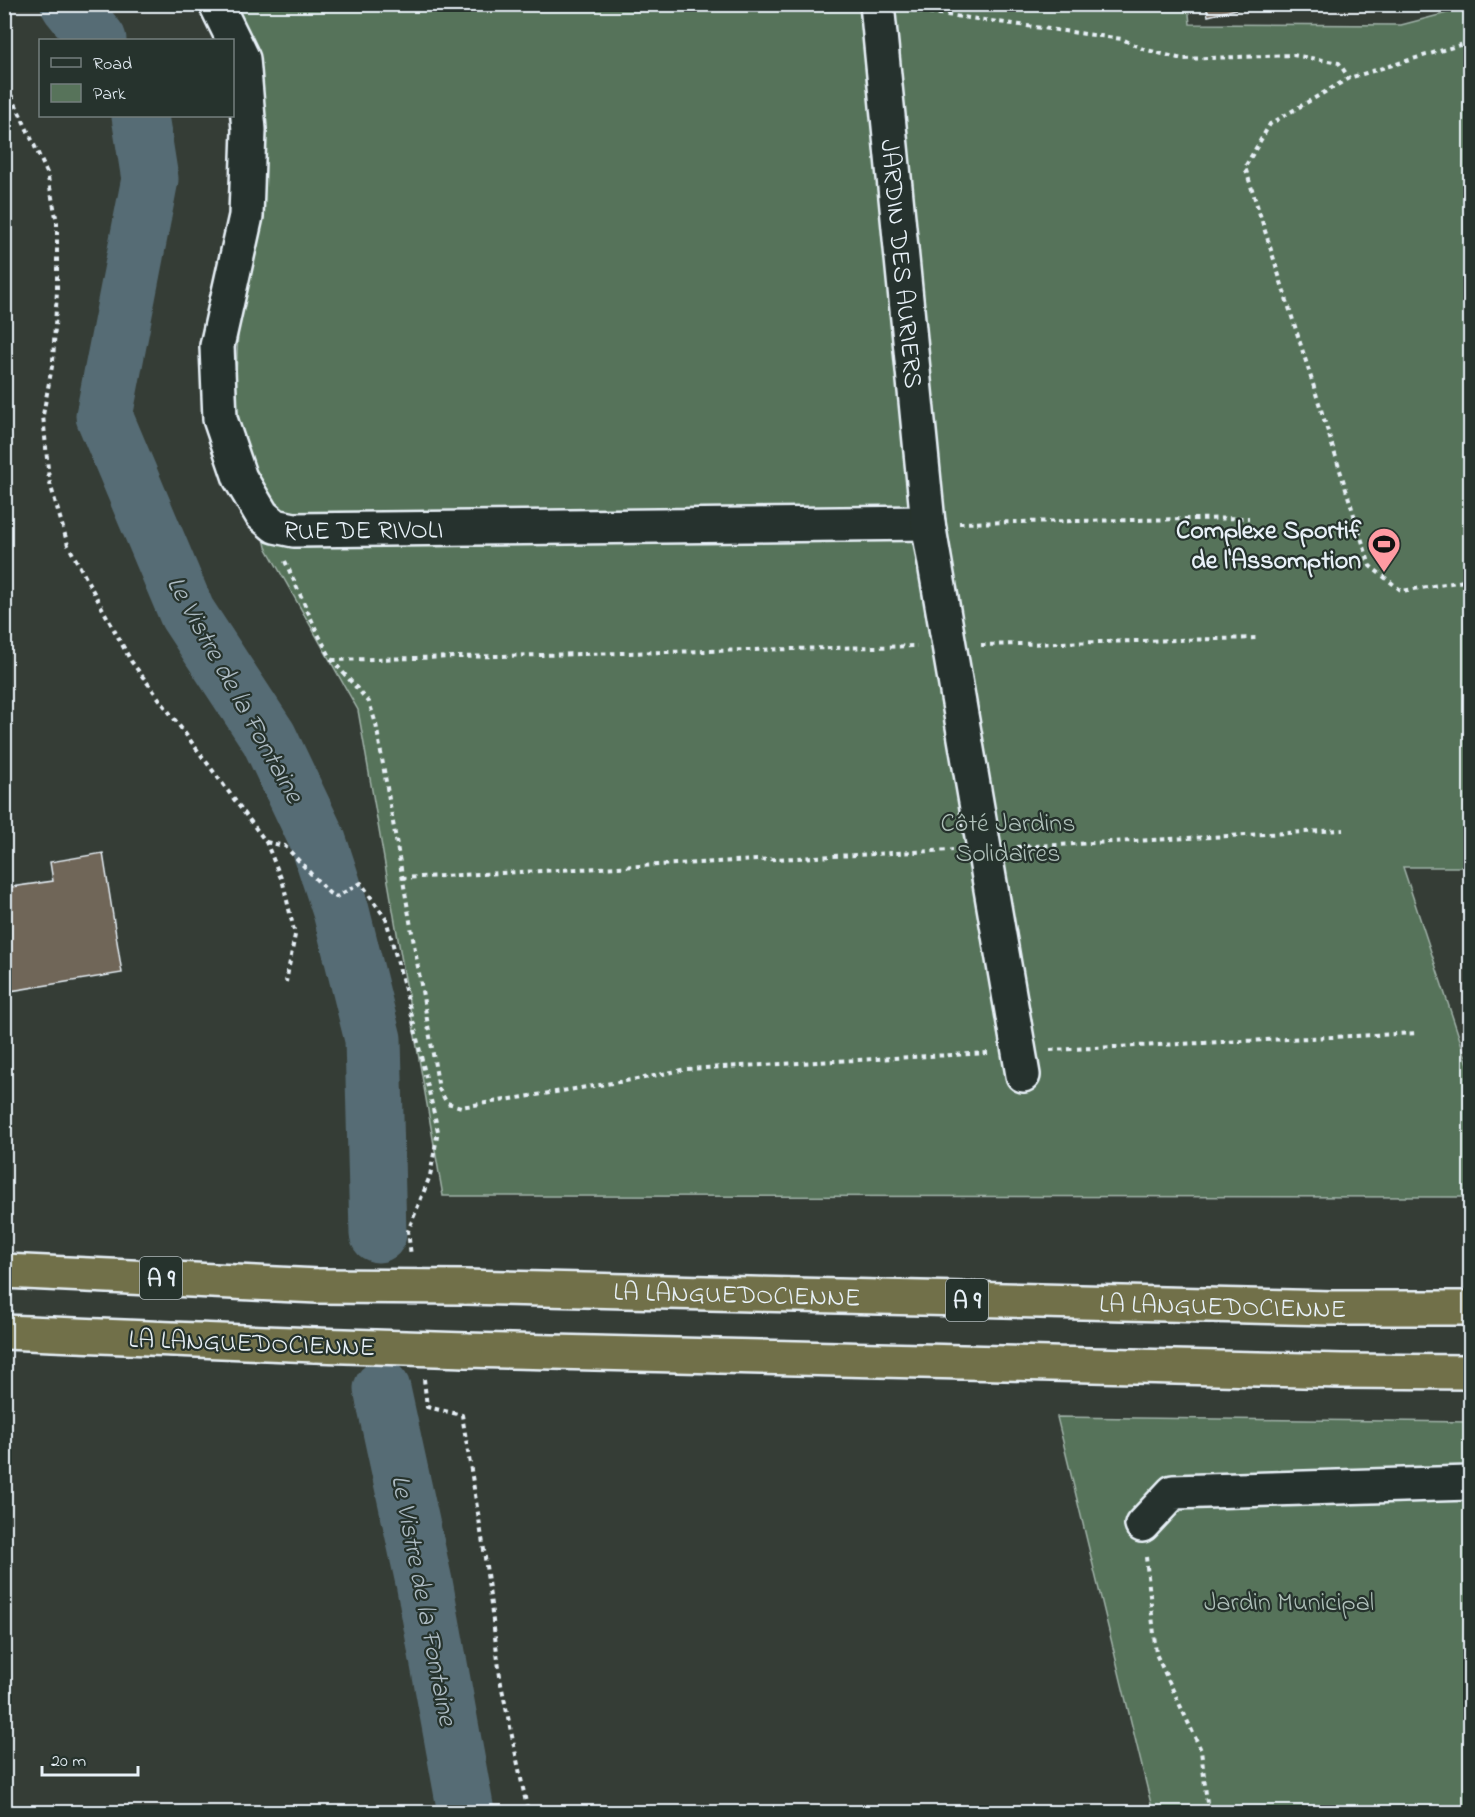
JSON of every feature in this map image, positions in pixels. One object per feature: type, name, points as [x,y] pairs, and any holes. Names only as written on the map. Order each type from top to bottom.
[{"type":"highway","name":"LA LANGUEDOCIENNE","points":[[4,1271],[318,1286],[464,1287],[1330,1308],[1470,1308]]},
{"type":"highway","name":"LA LANGUEDOCIENNE","points":[[4,1332],[466,1350],[1342,1371],[1470,1372]]},
{"type":"street","name":"RUE DE RIVOLI","points":[[216,4],[233,39]]},
{"type":"street","name":"JARDIN DES AURIERS","points":[[877,5],[928,523],[1021,1064]]},
{"type":"street","name":"RUE DE RIVOLI","points":[[234,41],[243,59],[249,130],[246,216],[217,346],[220,419],[240,478],[262,515],[275,526],[294,530],[928,523]]},
{"type":"street","points":[[1142,1525],[1173,1491],[1470,1483]]},
{"type":"path","points":[[877,5],[1122,39],[1143,49],[1182,60],[1293,55],[1316,58],[1339,63],[1349,78]]},
{"type":"path","points":[[1470,42],[1349,78],[1270,124],[1245,167],[1370,566],[1402,591],[1470,580]]},
{"type":"path","points":[[4,79],[47,173],[57,222],[57,291],[53,361],[43,415],[49,480],[68,545],[131,661],[266,842],[283,883],[295,935],[286,982]]},
{"type":"path","points":[[928,523],[1249,518]]},
{"type":"path","points":[[275,526],[277,544],[318,634],[332,660],[369,702],[376,724],[439,1089],[447,1103],[461,1107],[632,1080],[686,1069],[1021,1064],[1418,1033]]},
{"type":"path","points":[[332,660],[1257,638]]},
{"type":"path","points":[[402,878],[1343,830]]},
{"type":"path","points":[[1142,1525],[1156,1654],[1201,1750],[1208,1812]]},
{"type":"green space","name":"Côté Jardins Solidaires","points":[[1188,4],[1190,24],[1401,25],[1470,7],[1470,867],[1403,867],[1470,1070],[1470,1197],[443,1196],[358,710],[266,547],[235,400],[239,307],[264,195],[263,95],[232,5]]},
{"type":"green space","name":"Jardin Municipal","points":[[1057,1417],[1470,1422],[1470,1812],[1153,1812]]},
{"type":"building","points":[[1206,4],[1257,4],[1208,16]]},
{"type":"building","points":[[103,853],[122,973],[4,992],[4,888],[53,881],[50,862]]},
{"type":"waterway","name":"Le Vistre de la Fontaine","points":[[69,4],[97,39]]},
{"type":"waterway","name":"Le Vistre de la Fontaine","points":[[140,117],[150,179],[104,416],[187,613],[269,738],[318,841],[341,911],[373,1039],[378,1234]]},
{"type":"waterway","name":"Le Vistre de la Fontaine","points":[[382,1389],[424,1582],[466,1812]]},
{"type":"place","name":"Complexe Sportif de l'Assomption","points":[[1384,573]]}]
